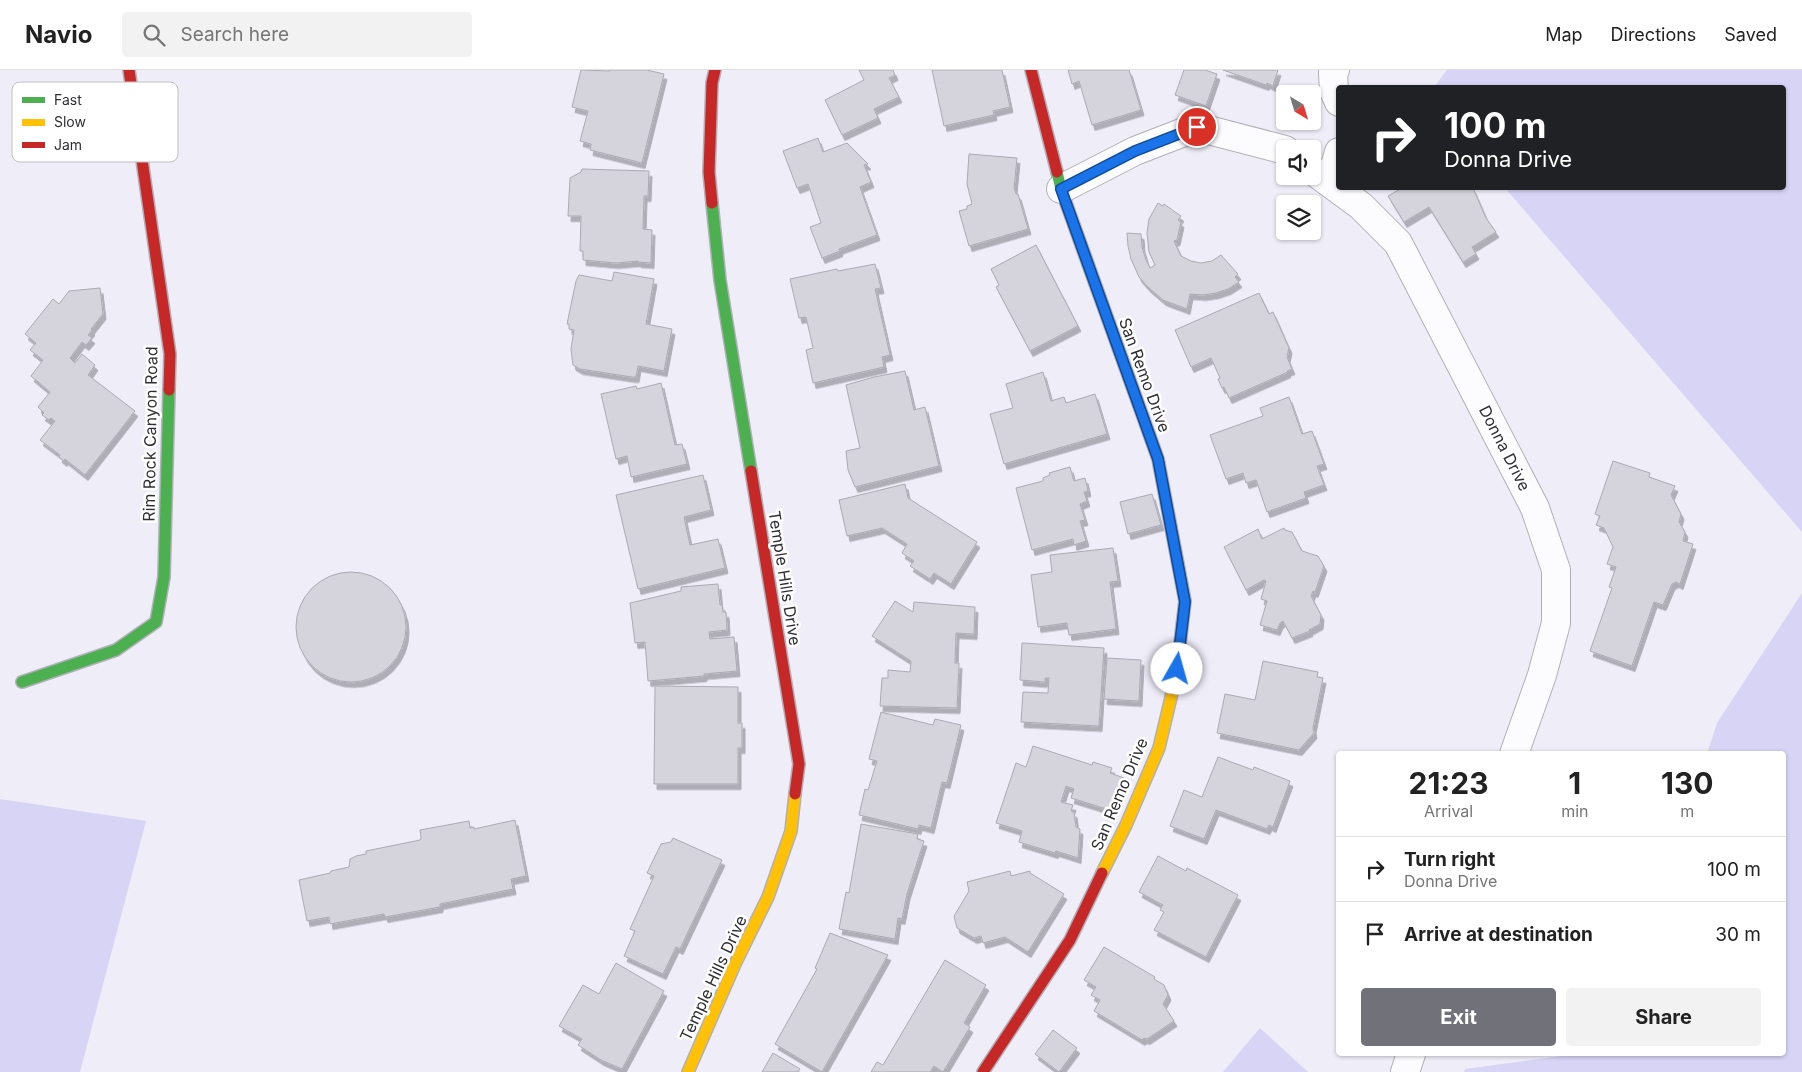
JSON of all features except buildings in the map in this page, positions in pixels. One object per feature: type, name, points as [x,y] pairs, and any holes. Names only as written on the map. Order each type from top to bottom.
[{"type":"street","name":"Temple Hills Drive","points":[[688,1072],[735,964],[768,897],[791,831],[798,764],[720,280],[709,172],[712,83],[715,70]]},
{"type":"street","name":"San Remo Drive","points":[[984,1072],[1070,940],[1130,817],[1159,748],[1177,669],[1185,602],[1158,459],[1061,189],[1031,70]]},
{"type":"street","points":[[1334,70],[1334,91],[1336,95]]},
{"type":"street","points":[[1061,189],[1135,151],[1197,127],[1276,148]]},
{"type":"street","name":"Donna Drive","points":[[1336,156],[1321,176],[1336,187]]},
{"type":"street","name":"Rim Rock Canyon Road","points":[[22,682],[116,650],[156,622],[164,578],[170,354],[142,162]]},
{"type":"street","name":"Donna Drive","points":[[1340,190],[1361,206],[1398,243],[1535,508],[1556,570],[1556,623],[1542,675],[1515,751]]},
{"type":"street","points":[[1405,1072],[1410,1056]]},
{"type":"shaded area","points":[[1447,70],[1802,70],[1802,532],[1507,190],[1786,190],[1786,85],[1436,85]]},
{"type":"shaded area","points":[[1802,593],[1802,1072],[1464,1072],[1465,1069],[1561,1056],[1786,1056],[1786,751],[1708,751],[1717,723]]},
{"type":"shaded area","points":[[0,799],[146,821],[80,1072],[0,1072]]},
{"type":"shaded area","points":[[1260,1028],[1308,1072],[1223,1072]]},
{"type":"traffic: fast","points":[[1057,172],[1061,189],[1129,378]]},
{"type":"traffic: fast","points":[[712,203],[720,280],[751,471]]},
{"type":"traffic: fast","points":[[22,682],[116,650],[156,622],[164,577],[169,390]]},
{"type":"traffic: slow","points":[[1102,873],[1126,825],[1159,748],[1173,689]]},
{"type":"traffic: slow","points":[[688,1072],[735,964],[768,897],[791,831],[795,794]]},
{"type":"traffic: jam","points":[[129,70],[131,82]]},
{"type":"traffic: jam","points":[[712,203],[709,172],[712,83],[715,70]]},
{"type":"traffic: jam","points":[[1031,70],[1057,172]]},
{"type":"traffic: jam","points":[[142,162],[170,354],[169,390]]},
{"type":"traffic: jam","points":[[1129,378],[1158,459],[1185,601],[1173,689]]},
{"type":"traffic: jam","points":[[751,471],[799,764],[795,794]]},
{"type":"traffic: jam","points":[[983,1072],[1070,940],[1102,873]]},
{"type":"route","points":[[1177,669],[1185,602],[1158,459],[1061,189],[1135,151],[1197,127]]}]
